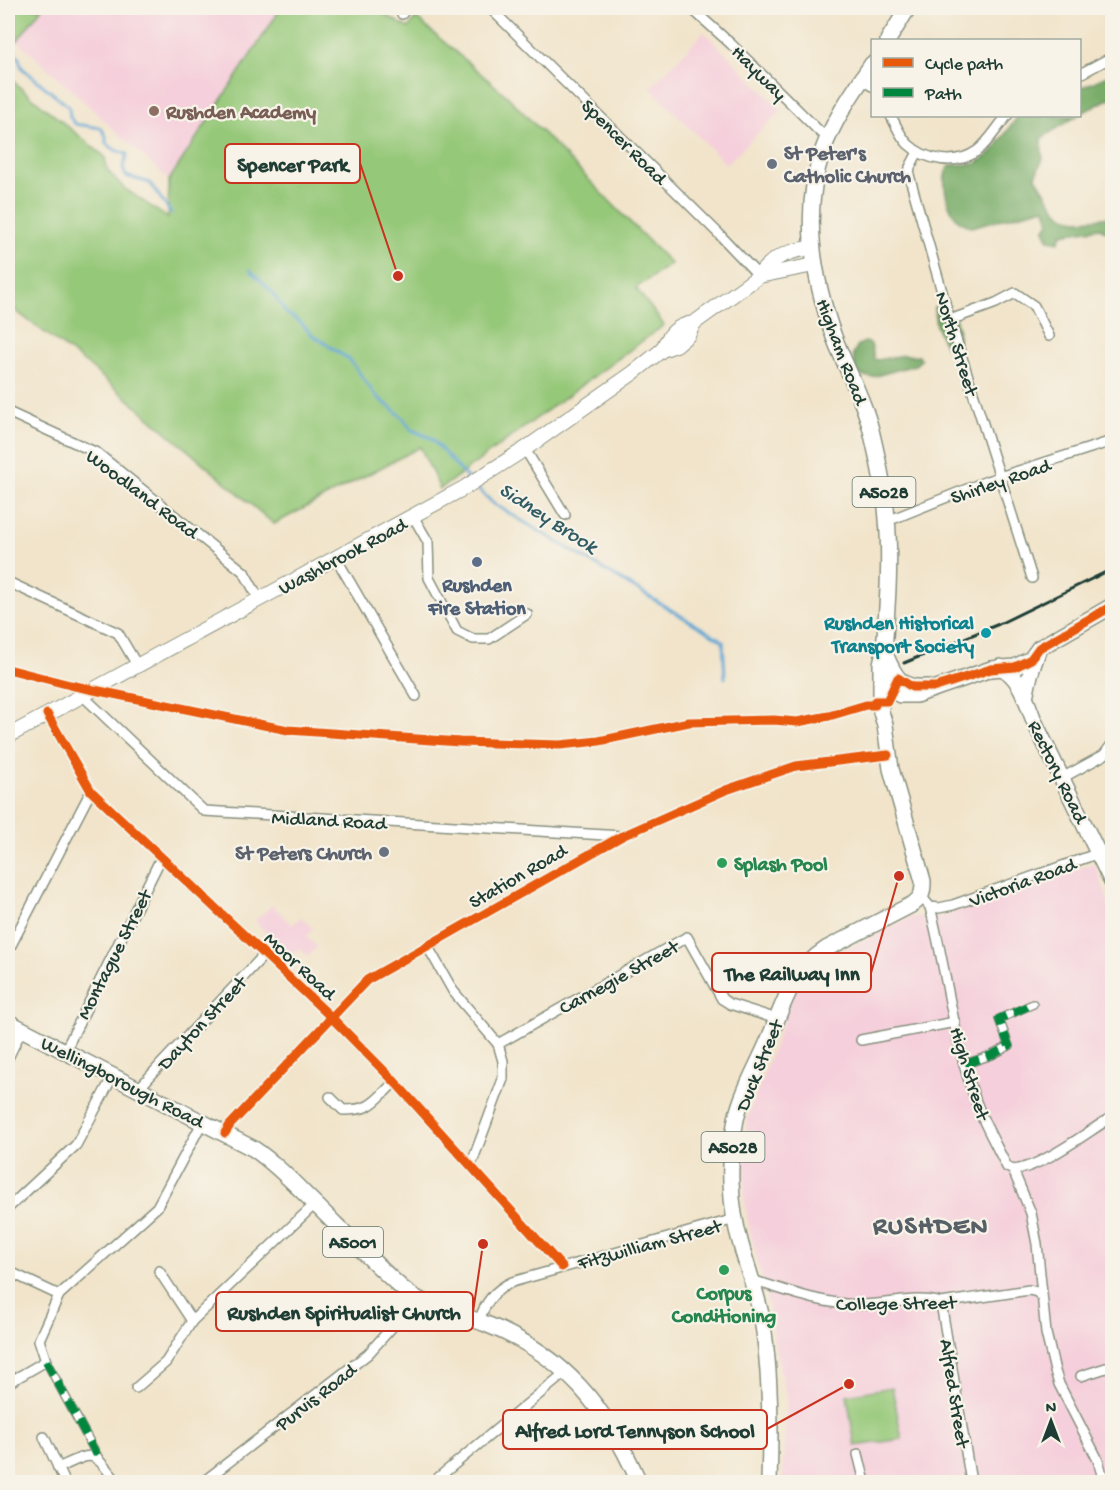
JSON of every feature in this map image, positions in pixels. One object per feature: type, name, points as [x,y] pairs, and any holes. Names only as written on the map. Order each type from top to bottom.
[{"type":"main road","points":[[889,39],[908,8]]},
{"type":"main road","name":"Higham Road","points":[[867,82],[829,136],[816,178],[812,208],[812,248],[824,307],[870,427],[887,518],[889,550],[884,651]]},
{"type":"main road","name":"Washbrook Road","points":[[8,736],[464,488],[525,449],[662,350],[676,345],[688,335],[694,323],[759,276],[765,267],[791,251],[812,248]]},
{"type":"main road","name":"Washbrook Road","points":[[759,276],[814,265]]},
{"type":"main road","points":[[881,681],[916,695],[930,692],[936,687],[1000,667],[1008,659],[1023,651],[1039,648],[1113,606]]},
{"type":"main road","points":[[1025,697],[1039,648]]},
{"type":"main road","points":[[884,651],[894,674],[906,691]]},
{"type":"main road","name":"High Street","points":[[884,651],[881,712],[885,725],[888,755],[923,881],[926,902]]},
{"type":"main road","name":"Rectory Road","points":[[1000,667],[1010,672],[1025,697],[1062,778],[1106,850],[1113,882]]},
{"type":"main road","points":[[885,725],[890,710],[906,691]]},
{"type":"main road","name":"Duck Street","points":[[770,1482],[766,1348],[759,1305],[735,1219],[731,1177],[736,1119],[792,983],[799,972],[814,957],[907,908],[926,902]]},
{"type":"main road","name":"Wellingborough Road","points":[[8,1022],[225,1133],[267,1158],[381,1268],[417,1299],[479,1321],[528,1344],[566,1372],[583,1389],[608,1421],[639,1482]]},
{"type":"street","name":"Spencer Road","points":[[490,8],[759,276]]},
{"type":"street","name":"Hayway","points":[[691,8],[820,132],[829,136]]},
{"type":"street","points":[[1081,73],[1113,57]]},
{"type":"street","points":[[892,117],[906,142],[918,152],[931,158],[947,160],[969,155],[982,146],[1006,117]]},
{"type":"street","name":"North Street","points":[[918,152],[910,167],[909,175],[950,320],[1032,578]]},
{"type":"street","points":[[950,320],[996,303],[1015,292],[1034,306],[1049,336]]},
{"type":"street","name":"Woodland Road","points":[[8,412],[97,453],[244,572],[259,599]]},
{"type":"street","name":"Shirley Road","points":[[887,518],[895,518],[987,481],[1113,441]]},
{"type":"street","points":[[525,449],[565,516]]},
{"type":"street","points":[[413,516],[428,542],[429,578],[457,631],[473,639],[489,639],[527,614]]},
{"type":"street","points":[[336,558],[416,696]]},
{"type":"street","points":[[8,582],[118,633],[137,665]]},
{"type":"street","name":"Midland Road","points":[[82,695],[204,811],[622,836]]},
{"type":"street","name":"Moor Road","points":[[47,714],[91,791],[331,1017],[395,1082],[562,1267]]},
{"type":"street","points":[[1062,778],[1104,755],[1113,744]]},
{"type":"street","name":"Station Road","points":[[225,1133],[367,980],[622,836],[726,790],[796,766],[888,755]]},
{"type":"street","points":[[8,951],[91,791]]},
{"type":"street","name":"Victoria Road","points":[[926,902],[939,908],[953,905],[1106,850]]},
{"type":"street","name":"Montague Street","points":[[65,1051],[161,858]]},
{"type":"street","name":"High Street","points":[[926,902],[965,1064],[982,1116],[1007,1167],[1013,1170],[1031,1213],[1037,1244],[1046,1333],[1059,1384],[1098,1460],[1104,1482]]},
{"type":"street","name":"Carnegie Street","points":[[498,1044],[687,937],[722,999],[730,1004],[777,1019]]},
{"type":"street","points":[[428,947],[453,991],[498,1044],[503,1061],[503,1079],[471,1166]]},
{"type":"street","name":"Dayton Street","points":[[140,1090],[162,1063],[264,955]]},
{"type":"street","points":[[965,1064],[992,1055],[1009,1046],[999,1019],[1033,1004]]},
{"type":"street","points":[[861,1040],[955,1022]]},
{"type":"street","points":[[8,1058],[22,1029]]},
{"type":"street","points":[[8,1208],[76,1145],[113,1076]]},
{"type":"street","points":[[330,1097],[343,1110],[361,1110],[367,1108],[395,1082]]},
{"type":"street","points":[[1013,1170],[1023,1169],[1038,1162],[1113,1117]]},
{"type":"street","points":[[117,1482],[99,1459],[46,1361],[39,1340],[59,1295],[157,1206],[202,1121]]},
{"type":"street","points":[[136,1388],[166,1362],[192,1321],[315,1204]]},
{"type":"street","name":"Fitzwilliam Street","points":[[479,1321],[483,1309],[497,1290],[512,1282],[735,1219]]},
{"type":"street","points":[[8,1271],[59,1295]]},
{"type":"street","points":[[159,1271],[192,1321]]},
{"type":"street","name":"College Street","points":[[752,1280],[828,1303],[861,1305],[930,1300],[941,1303],[1019,1291],[1037,1292],[1041,1296]]},
{"type":"street","name":"Purvis Road","points":[[203,1482],[368,1354],[417,1299]]},
{"type":"street","name":"Alfred Street","points":[[941,1303],[971,1482]]},
{"type":"street","points":[[8,1383],[46,1361]]},
{"type":"street","points":[[1081,1376],[1113,1366]]},
{"type":"street","points":[[433,1482],[566,1372]]},
{"type":"street","points":[[44,1437],[65,1482]]},
{"type":"street","points":[[858,1454],[865,1482]]},
{"type":"street","points":[[58,1467],[89,1455],[99,1459]]},
{"type":"street","points":[[1104,1482],[1113,1479]]},
{"type":"shaded area","name":"Rushden Academy","points":[[8,8],[281,8],[169,180],[8,32]]},
{"type":"shaded area","points":[[704,32],[782,110],[726,164],[650,88]]},
{"type":"shaded area","points":[[1095,863],[1112,913],[1112,1482],[782,1482],[787,1399],[769,1309],[748,1223],[744,1198],[744,1144],[747,1118],[798,982],[824,960],[911,917],[940,917]]},
{"type":"shaded area","points":[[272,905],[292,925],[301,917],[313,929],[306,937],[317,947],[308,956],[299,948],[291,956],[282,947],[279,950],[270,942],[272,939],[255,921]]},
{"type":"green space","points":[[8,8],[42,8],[17,41],[8,32]]},
{"type":"green space","points":[[281,8],[374,8],[408,28],[416,18],[507,96],[671,264],[636,288],[664,325],[440,489],[420,447],[274,524],[88,365],[8,305],[8,67],[16,84],[105,157],[107,170],[124,188],[168,218],[169,180]]},
{"type":"green space","points":[[1112,74],[1112,97],[1081,113],[1081,88]]},
{"type":"green space","points":[[1017,117],[1075,117],[1043,137],[1041,142],[1043,159],[1035,176],[1050,201],[1062,215],[1079,220],[1109,217],[1112,224],[1112,242],[1110,234],[1100,228],[1062,234],[1059,242],[1049,240],[1044,230],[1049,223],[1045,208],[971,227],[958,220],[946,193],[947,170],[950,165],[976,164],[993,151]]},
{"type":"green space","points":[[944,305],[957,324],[958,335],[955,346],[946,347],[936,326],[934,307]]},
{"type":"green space","points":[[865,342],[871,344],[874,359],[903,355],[919,356],[921,360],[915,365],[872,377],[862,376],[856,371],[853,355],[858,345]]},
{"type":"green space","points":[[892,1387],[902,1439],[855,1446],[847,1395]]},
{"type":"waterway","name":"Sidney Brook","points":[[8,45],[18,56],[22,68],[69,107],[70,117],[75,124],[101,128],[106,136],[106,143],[115,150],[127,154],[123,169],[126,176],[150,183],[171,213]]},
{"type":"waterway","name":"Sidney Brook","points":[[250,270],[272,292],[286,313],[300,322],[311,334],[350,360],[375,395],[402,417],[412,430],[431,438],[469,480]]},
{"type":"waterway","name":"Sidney Brook","points":[[476,487],[494,504],[723,641],[725,678]]},
{"type":"railway","points":[[904,663],[999,624],[1112,569]]},
{"type":"marked path","points":[[965,1064],[992,1055],[1009,1046],[999,1019],[1033,1004]]},
{"type":"marked path","points":[[46,1361],[99,1459]]},
{"type":"cycle path","points":[[8,669],[70,685],[288,730],[460,742],[560,745],[599,741],[689,722],[774,720],[797,722],[829,716],[866,705],[875,705],[875,701],[887,701],[898,678],[912,687],[936,687],[991,669],[1015,667],[1031,659],[1039,648],[1112,606]]},
{"type":"cycle path","points":[[47,714],[91,791],[331,1017],[395,1082],[562,1267]]},
{"type":"cycle path","points":[[225,1133],[367,980],[622,836],[726,790],[796,766],[888,755]]},
{"type":"place","name":"Rushden Academy","points":[[154,111]]},
{"type":"place","name":"St Peter's Catholic Church","points":[[772,164]]},
{"type":"place","name":"Spencer Park","points":[[398,276]]},
{"type":"place","name":"Rushden Fire Station","points":[[477,562]]},
{"type":"place","name":"Rushden Historical Transport Society","points":[[986,633]]},
{"type":"place","name":"St Peters Church","points":[[384,852]]},
{"type":"place","name":"Splash Pool","points":[[722,863]]},
{"type":"place","name":"The Railway Inn","points":[[899,876]]},
{"type":"place","name":"Rushden Spiritualist Church","points":[[483,1244]]},
{"type":"place","name":"Corpus Conditioning","points":[[724,1270]]},
{"type":"place","name":"Alfred Lord Tennyson School","points":[[849,1384]]},
{"type":"district","name":"RUSHDEN","points":[[931,1224]]}]
